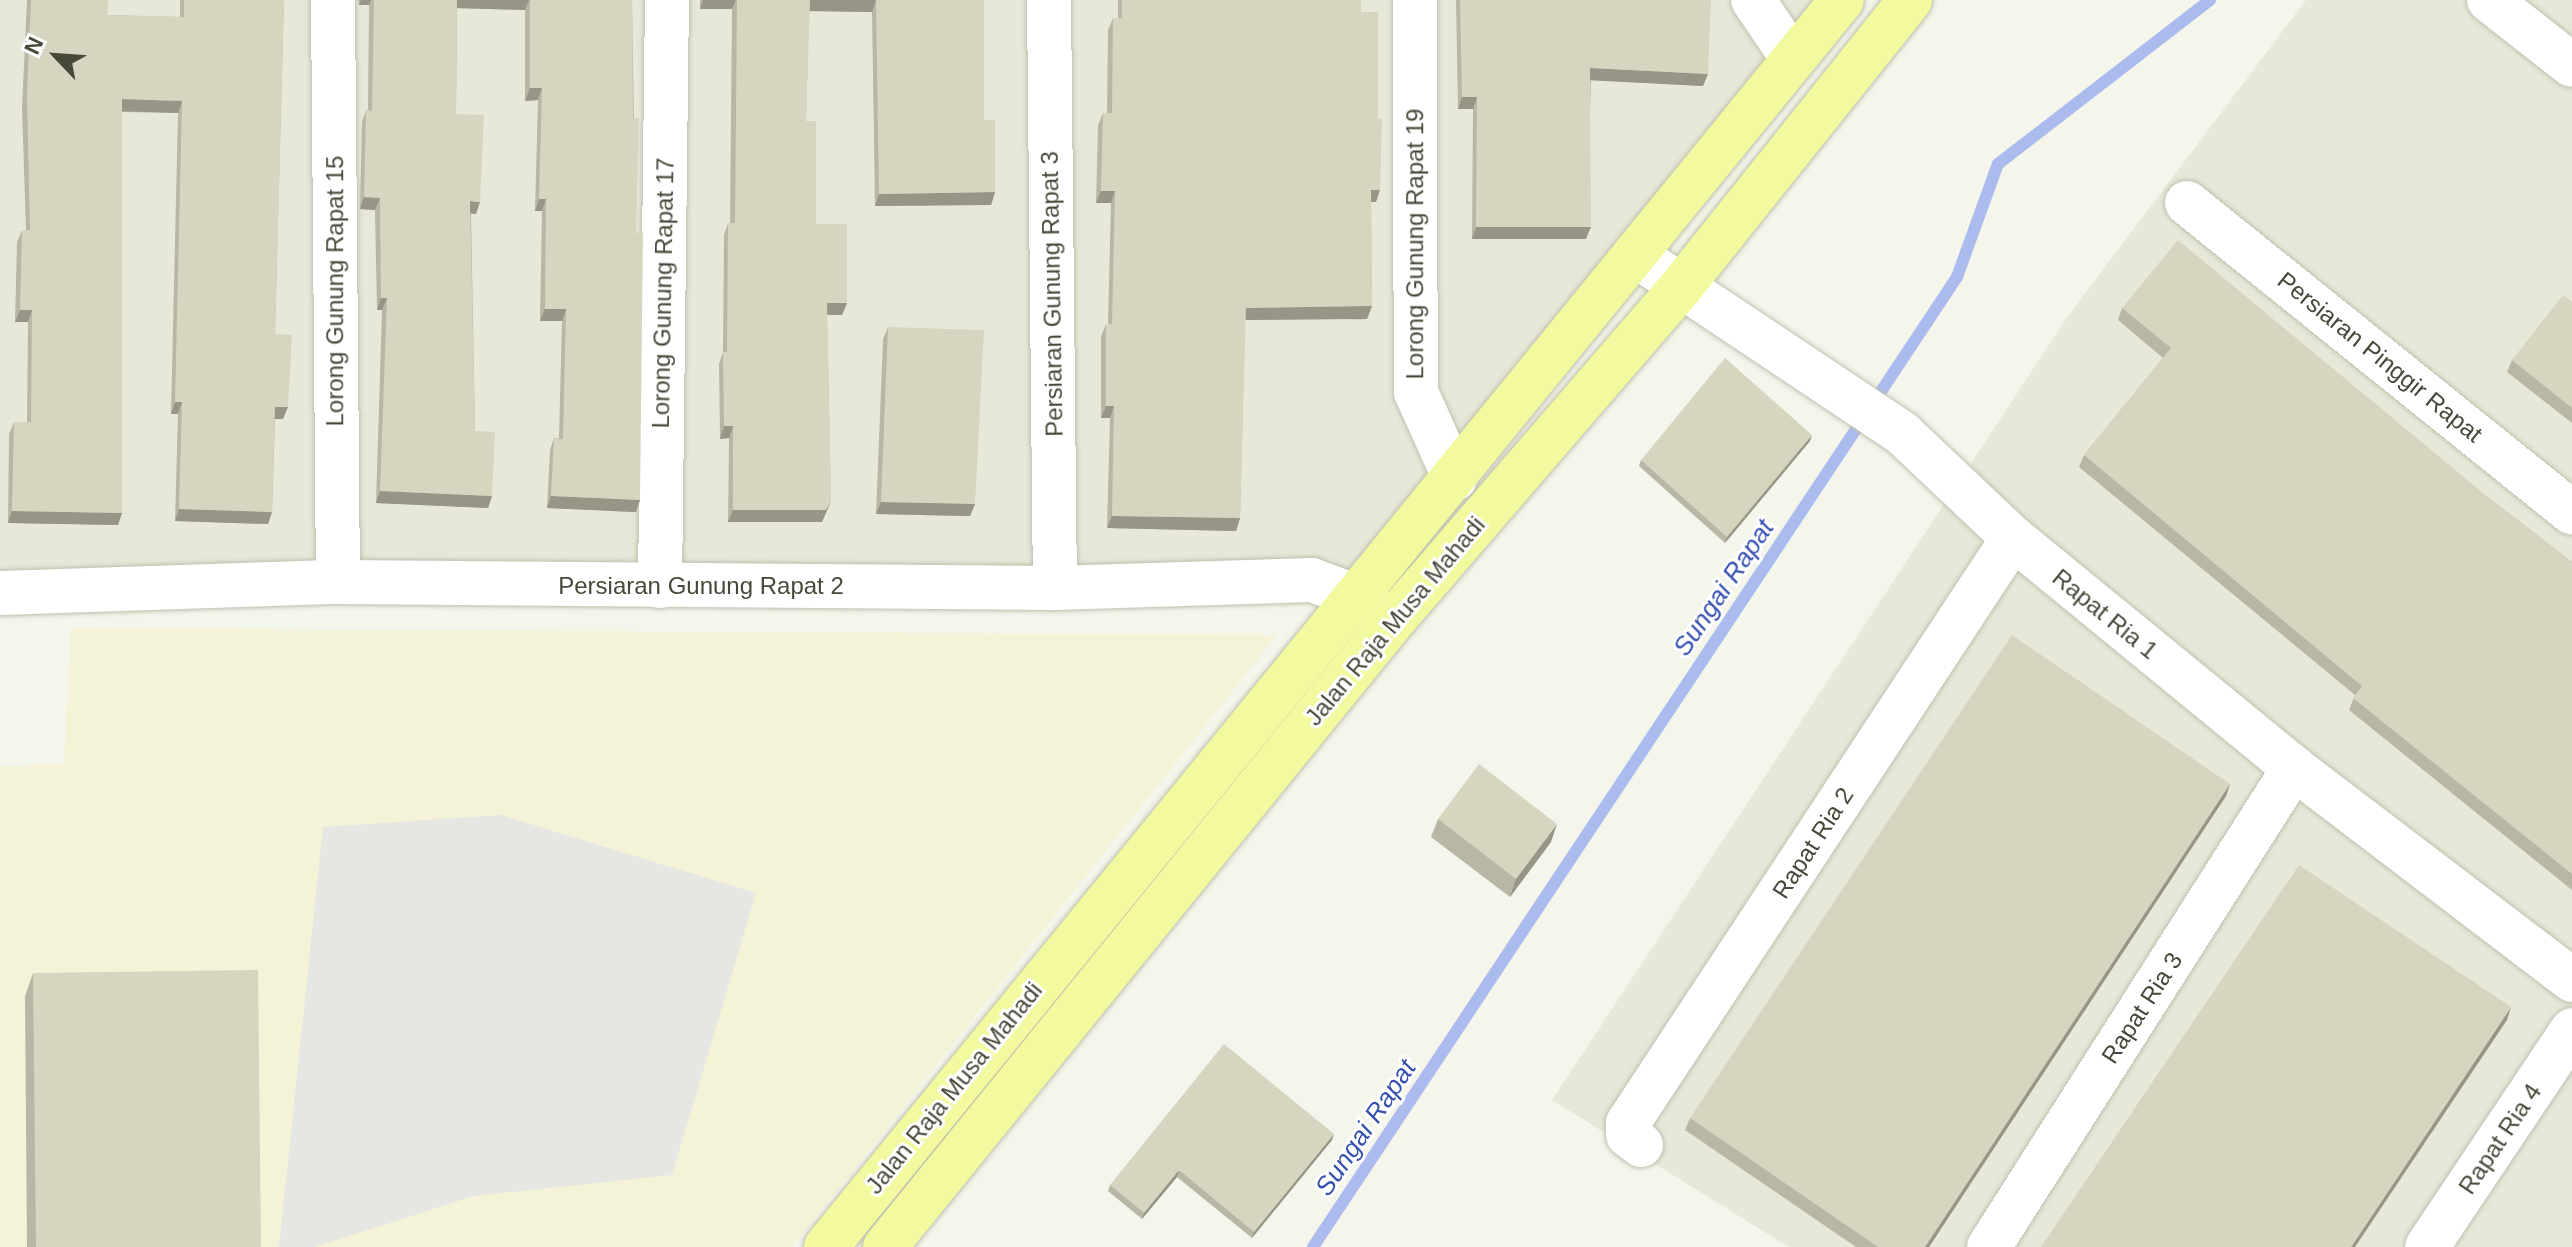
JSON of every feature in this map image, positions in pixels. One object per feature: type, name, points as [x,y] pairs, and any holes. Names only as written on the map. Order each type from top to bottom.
[{"type":"main road","name":"Jalan Raja Musa Mahadi","points":[[826,1247],[1355,596],[1455,479],[1842,0]]},
{"type":"main road","name":"Jalan Raja Musa Mahadi","points":[[885,1247],[1391,623],[1681,287],[1910,0]]},
{"type":"street","name":"Lorong Gunung Rapat 15","points":[[333,0],[338,582]]},
{"type":"street","name":"Lorong Gunung Rapat 17","points":[[660,586],[667,0]]},
{"type":"street","name":"Persiaran Gunung Rapat 3","points":[[1049,0],[1055,588]]},
{"type":"street","name":"Lorong Gunung Rapat 19","points":[[1415,0],[1416,392],[1455,479]]},
{"type":"street","points":[[1753,0],[1793,59]]},
{"type":"street","points":[[2489,0],[2572,65]]},
{"type":"street","name":"Persiaran Pinggir Rapat","points":[[2187,203],[2572,512]]},
{"type":"street","name":"Rapat Ria 1","points":[[1635,255],[1830,382],[1903,434],[2013,538],[2294,768],[2572,980]]},
{"type":"street","name":"Rapat Ria 2","points":[[1641,1145],[1628,1135],[1628,1123],[2013,538]]},
{"type":"street","name":"Persiaran Gunung Rapat 2","points":[[0,593],[338,582],[1055,588],[1312,580],[1355,596],[1391,623]]},
{"type":"street","name":"Rapat Ria 3","points":[[1989,1247],[2294,768]]},
{"type":"street","name":"Rapat Ria 4","points":[[2427,1247],[2572,1030]]},
{"type":"shaded area","points":[[0,0],[1817,0],[1453,456],[1334,588],[0,584]]},
{"type":"shaded area","points":[[2306,0],[2572,0],[2572,1247],[1789,1247],[1552,1100],[2066,319]]},
{"type":"shaded area","points":[[71,628],[1277,635],[792,1247],[0,1247],[0,766],[64,764]]},
{"type":"shaded area","points":[[501,815],[756,893],[672,1175],[474,1196],[315,1247],[279,1247],[323,827]]},
{"type":"building","points":[[31,0],[108,0],[107,15],[184,17],[184,0],[284,0],[275,334],[292,335],[288,407],[275,407],[272,512],[179,509],[182,402],[175,402],[182,101],[122,99],[122,513],[12,511],[14,422],[31,422],[32,310],[20,310],[22,230],[30,230],[27,96]]},
{"type":"building","points":[[374,0],[457,0],[456,114],[484,115],[480,202],[470,201],[475,431],[495,432],[492,496],[380,491],[387,298],[381,298],[380,198],[364,197],[366,110],[372,111]]},
{"type":"building","points":[[530,0],[632,0],[633,118],[639,118],[636,233],[643,233],[640,500],[551,496],[554,438],[563,439],[566,309],[545,309],[546,199],[539,199],[542,88],[530,88]]},
{"type":"building","points":[[737,0],[810,0],[806,121],[816,121],[816,224],[847,224],[847,303],[827,303],[831,501],[826,510],[733,510],[733,426],[724,426],[723,352],[727,352],[728,223],[735,223]]},
{"type":"building","points":[[876,0],[984,0],[984,120],[995,120],[995,192],[879,194]]},
{"type":"building","points":[[1122,0],[1361,0],[1361,12],[1378,12],[1378,119],[1382,119],[1380,190],[1371,190],[1372,306],[1246,308],[1240,518],[1112,516],[1114,406],[1106,406],[1106,324],[1112,324],[1115,191],[1101,191],[1103,113],[1112,113],[1113,18],[1122,18]]},
{"type":"building","points":[[1460,0],[1711,0],[1708,74],[1590,68],[1591,227],[1476,227],[1477,97],[1462,97]]},
{"type":"building","points":[[2178,240],[2489,498],[2572,562],[2572,874],[2353,698],[2362,686],[2084,455],[2171,348],[2122,308]]},
{"type":"building","points":[[2563,295],[2572,302],[2572,408],[2512,360]]},
{"type":"building","points":[[888,327],[984,330],[975,504],[881,502]]},
{"type":"building","points":[[1725,358],[1812,435],[1727,537],[1641,460]]},
{"type":"building","points":[[2012,635],[2230,784],[1925,1247],[1878,1247],[1690,1118]]},
{"type":"building","points":[[1479,764],[1557,824],[1516,879],[1438,819]]},
{"type":"building","points":[[2299,865],[2511,1007],[2351,1247],[2041,1247]]},
{"type":"building","points":[[258,970],[261,1247],[36,1247],[33,973]]},
{"type":"building","points":[[1224,1044],[1334,1134],[1254,1232],[1179,1170],[1144,1213],[1110,1185]]},
{"type":"waterway","name":"Sungai Rapat","points":[[1313,1247],[1957,277],[1998,164],[2210,0]]}]
